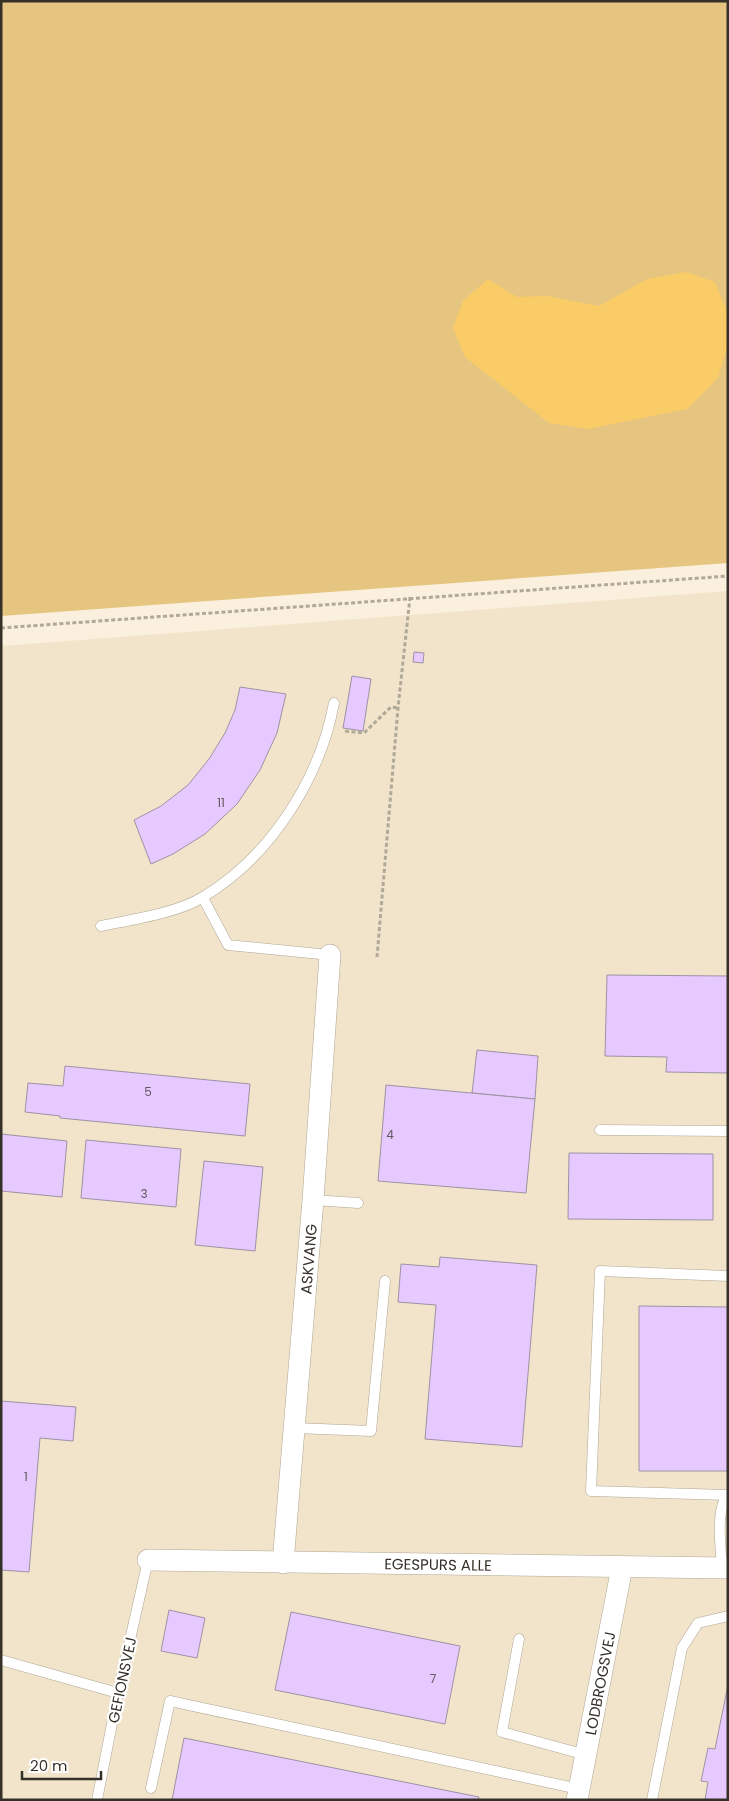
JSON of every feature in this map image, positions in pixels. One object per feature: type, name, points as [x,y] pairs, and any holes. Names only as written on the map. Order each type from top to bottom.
[{"type":"street","name":"ASKVANG","points":[[283,1563],[313,1200],[330,955]]},
{"type":"street","name":"EGESPURS ALLE","points":[[148,1560],[725,1568]]},
{"type":"street","name":"LODBROGSVEJ","points":[[578,1794],[622,1567]]},
{"type":"lane","points":[[101,926],[154,915],[203,898],[253,859],[277,828],[309,779],[329,729],[334,703]]},
{"type":"lane","points":[[203,898],[228,945],[330,955]]},
{"type":"lane","points":[[600,1130],[728,1131]]},
{"type":"lane","points":[[313,1200],[358,1203]]},
{"type":"lane","points":[[725,1568],[720,1525],[722,1507],[728,1495],[592,1491],[600,1271],[728,1276]]},
{"type":"lane","points":[[295,1428],[371,1431],[385,1281]]},
{"type":"lane","name":"GEFIONSVEJ","points":[[97,1800],[118,1693],[148,1560]]},
{"type":"lane","points":[[652,1800],[682,1648],[698,1623],[728,1616]]},
{"type":"lane","points":[[519,1639],[502,1732],[586,1754]]},
{"type":"lane","points":[[1,1660],[118,1693]]},
{"type":"lane","points":[[151,1788],[170,1701],[578,1794]]},
{"type":"path","points":[[1,628],[410,597],[728,576]]},
{"type":"path","points":[[377,957],[398,708],[410,597]]},
{"type":"path","points":[[329,729],[364,733],[379,721],[391,707],[398,708]]},
{"type":"shaded area","points":[[1,1],[728,1],[728,563],[1,616]]},
{"type":"shaded area","points":[[686,272],[715,282],[727,311],[727,348],[718,378],[687,409],[588,429],[549,423],[465,357],[453,328],[463,301],[488,279],[517,297],[547,296],[599,306],[647,279]]},
{"type":"shaded area","points":[[728,591],[728,1800],[1,1800],[1,646]]},
{"type":"building","points":[[414,652],[424,653],[423,663],[413,662]]},
{"type":"building","points":[[352,676],[371,679],[363,731],[343,728]]},
{"type":"building","points":[[240,687],[286,694],[277,733],[260,770],[237,804],[205,834],[173,854],[151,864],[134,820],[161,806],[188,785],[209,759],[225,733],[235,710]]},
{"type":"building","points":[[607,975],[728,976],[728,1073],[666,1072],[667,1057],[605,1056]]},
{"type":"building","points":[[477,1050],[538,1056],[535,1099],[472,1093]]},
{"type":"building","points":[[65,1066],[250,1084],[245,1136],[60,1118],[60,1116],[25,1112],[28,1083],[63,1086]]},
{"type":"building","points":[[386,1085],[535,1099],[526,1193],[378,1181]]},
{"type":"building","points":[[1,1134],[67,1141],[62,1197],[1,1191]]},
{"type":"building","points":[[86,1140],[181,1149],[176,1207],[81,1198]]},
{"type":"building","points":[[569,1153],[713,1154],[713,1220],[568,1219]]},
{"type":"building","points":[[204,1161],[263,1167],[255,1251],[195,1245]]},
{"type":"building","points":[[440,1257],[537,1265],[522,1447],[425,1439],[436,1305],[398,1302],[401,1264],[439,1267]]},
{"type":"building","points":[[639,1306],[728,1307],[728,1471],[639,1471]]},
{"type":"building","points":[[1,1401],[76,1407],[73,1441],[40,1438],[29,1572],[1,1570]]},
{"type":"building","points":[[169,1610],[205,1618],[197,1658],[161,1651]]},
{"type":"building","points":[[291,1612],[460,1646],[445,1724],[275,1690]]},
{"type":"building","points":[[728,1685],[728,1800],[705,1800],[708,1782],[701,1781],[708,1748],[715,1749]]},
{"type":"building","points":[[184,1738],[479,1797],[478,1800],[172,1800]]}]
